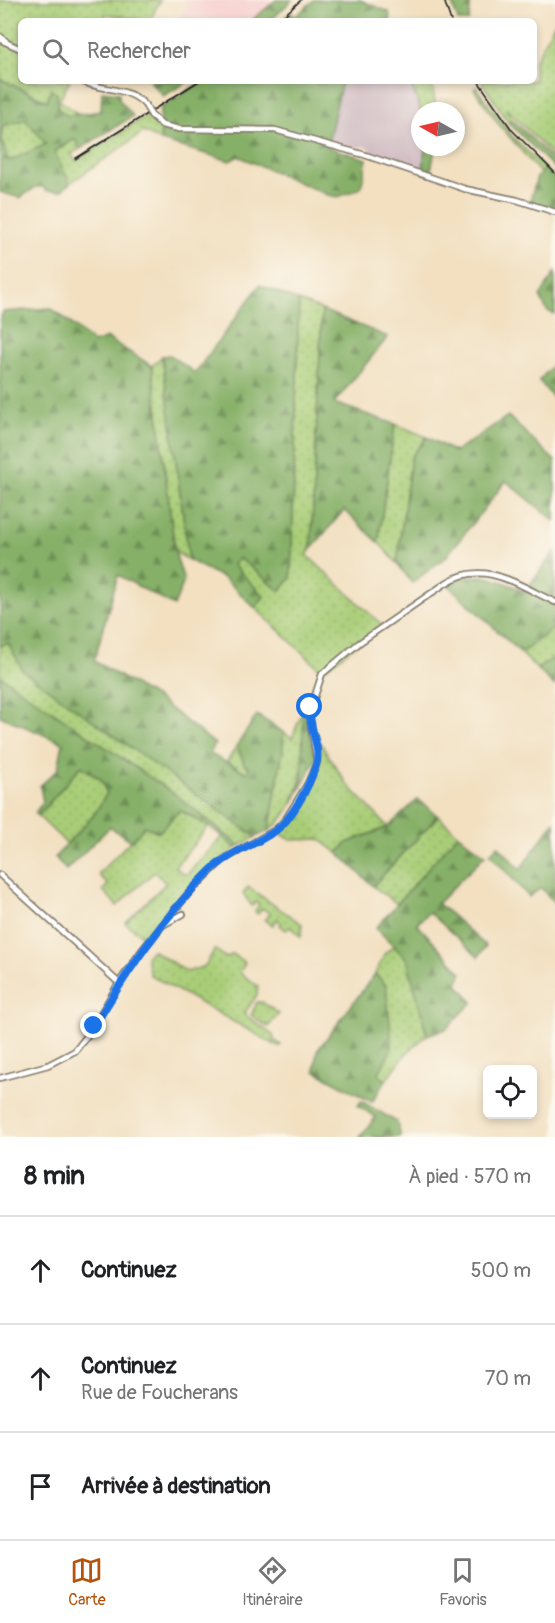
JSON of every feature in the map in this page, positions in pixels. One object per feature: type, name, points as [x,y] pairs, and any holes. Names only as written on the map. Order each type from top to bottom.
[{"type":"street","points":[[2,40],[18,48]]},
{"type":"street","points":[[88,84],[100,89],[129,93],[166,126],[194,130],[275,130],[365,155],[465,189],[517,200],[555,212]]},
{"type":"street","points":[[0,1078],[36,1070],[71,1054],[90,1032],[119,983],[161,927],[214,867],[275,830],[288,818],[317,762],[309,714],[315,690],[328,667],[446,583],[464,574],[488,573],[555,602]]},
{"type":"street","points":[[0,875],[119,983]]},
{"type":"street","points":[[161,927],[183,914]]},
{"type":"shaded area","points":[[185,0],[276,0],[255,18],[180,18],[187,2]]},
{"type":"shaded area","points":[[341,84],[411,84],[418,102],[411,102],[411,156],[424,156],[423,171],[372,154],[369,148],[362,146],[357,149],[328,140]]},
{"type":"green space","points":[[0,0],[160,0],[151,18],[105,14],[104,18],[18,18],[18,84],[68,84],[59,100],[77,113],[68,116],[58,109],[51,91],[48,101],[0,79]]},
{"type":"green space","points":[[276,0],[292,0],[273,18],[255,18]]},
{"type":"green space","points":[[314,0],[360,0],[389,12],[390,18],[284,18],[291,12],[296,16]]},
{"type":"green space","points":[[451,0],[471,0],[469,18],[457,18]]},
{"type":"green space","points":[[555,22],[555,158],[506,108],[512,119],[508,122],[483,84],[537,84],[537,56]]},
{"type":"green space","points":[[0,79],[47,101],[51,90],[57,94],[58,109],[68,116],[101,111],[102,91],[119,93],[119,99],[133,116],[80,149],[75,139],[54,151],[70,183],[61,191],[47,191],[43,187],[36,187],[20,198],[0,192]],"holes":[[[26,119],[46,144],[12,160],[7,159],[1,136],[3,126]]]},
{"type":"green space","points":[[153,84],[184,84],[163,96]]},
{"type":"green space","points":[[198,84],[341,84],[327,147],[367,159],[361,188],[338,197],[328,195],[238,156],[230,161],[161,141],[160,109]]},
{"type":"green space","points":[[411,84],[432,84],[435,102],[418,102]]},
{"type":"green space","points":[[476,87],[513,137],[545,169],[540,173],[497,122],[474,89]]},
{"type":"green space","points":[[149,114],[162,128],[161,141],[144,132],[70,183],[54,152],[75,139],[80,149],[71,154],[76,161]]},
{"type":"green space","points":[[26,119],[46,144],[12,160],[6,159],[1,135],[3,125]]},
{"type":"green space","points":[[512,119],[555,162],[555,169],[508,122]]},
{"type":"green space","points":[[424,156],[434,156],[430,175],[423,171]]},
{"type":"green space","points":[[545,169],[555,178],[555,210],[530,201],[537,177]]},
{"type":"green space","points":[[555,272],[555,314],[547,311],[540,297]]},
{"type":"green space","points":[[260,285],[299,301],[291,578],[280,591],[239,558],[233,565],[264,596],[255,608],[225,579],[189,560],[162,356],[170,355],[195,373]]},
{"type":"green space","points":[[299,301],[322,310],[311,549],[307,555],[382,625],[322,671],[255,608],[264,596],[233,565],[240,558],[280,591],[291,578]]},
{"type":"green space","points":[[50,308],[94,343],[107,338],[152,366],[175,552],[184,581],[174,606],[118,575],[94,661],[158,699],[215,744],[210,754],[247,773],[249,768],[244,764],[237,745],[257,715],[283,732],[283,750],[269,831],[256,837],[23,671],[8,643],[0,646],[0,320],[3,312]]},
{"type":"green space","points":[[322,310],[388,337],[334,403],[395,424],[378,542],[344,510],[311,549]]},
{"type":"green space","points":[[162,356],[189,560],[175,552],[152,366]]},
{"type":"green space","points":[[555,362],[555,400],[539,381]]},
{"type":"green space","points":[[508,416],[555,461],[555,521],[506,481],[446,557],[412,583],[397,563],[411,457],[427,437],[455,452]]},
{"type":"green space","points":[[395,424],[427,437],[411,457],[397,563],[378,542]]},
{"type":"green space","points":[[555,551],[555,627],[521,653],[448,585],[478,576],[496,579],[525,591]]},
{"type":"green space","points":[[555,627],[555,657],[537,669],[521,653]]},
{"type":"green space","points":[[8,643],[24,671],[256,837],[240,846],[176,795],[0,676],[0,646]]},
{"type":"green space","points":[[555,657],[555,686],[537,669]]},
{"type":"green space","points":[[0,676],[176,795],[240,846],[236,848],[209,826],[180,810],[159,832],[145,826],[132,841],[110,827],[66,870],[55,857],[94,815],[107,793],[101,779],[81,766],[38,816],[35,813],[43,802],[40,786],[58,769],[63,743],[0,716]]},
{"type":"green space","points":[[310,695],[307,722],[316,759],[292,805],[302,780],[303,710]]},
{"type":"green space","points":[[303,710],[303,760],[297,792],[282,819],[269,831],[283,750],[283,732],[292,738]]},
{"type":"green space","points":[[318,739],[346,783],[388,827],[347,843],[338,853],[319,839],[291,840],[280,833],[314,778],[318,766]]},
{"type":"green space","points":[[237,745],[244,764],[250,767],[247,773],[227,762]]},
{"type":"green space","points":[[81,766],[101,779],[107,794],[94,815],[67,844],[38,816]]},
{"type":"green space","points":[[418,799],[438,816],[373,886],[338,853],[347,843],[388,827]]},
{"type":"green space","points":[[180,810],[209,826],[175,867],[186,875],[223,836],[236,848],[201,876],[147,939],[125,923],[166,883],[154,872],[117,906],[103,890],[108,885],[98,874],[145,826],[159,832]]},
{"type":"green space","points":[[438,816],[458,834],[397,904],[373,886]]},
{"type":"green space","points":[[555,821],[555,903],[541,888],[529,897],[490,854],[498,845],[520,869]]},
{"type":"green space","points":[[458,834],[485,855],[438,903],[486,946],[478,957],[429,912],[417,924],[462,973],[457,983],[473,1002],[446,1029],[427,1035],[407,959],[376,928]]},
{"type":"green space","points":[[248,887],[302,924],[301,937],[290,927],[286,930],[277,919],[273,925],[265,920],[270,914],[262,908],[258,914],[255,912],[259,904],[256,902],[252,906],[243,894]]},
{"type":"green space","points":[[394,946],[407,959],[427,1035],[406,1054],[386,1080],[378,1075],[392,1047],[386,985],[375,974],[385,953]]},
{"type":"green space","points":[[215,949],[226,958],[233,954],[245,963],[240,973],[258,986],[257,995],[244,1014],[274,1036],[273,1039],[281,1045],[279,1047],[150,975],[146,957],[152,950],[187,972],[205,966]]},
{"type":"green space","points":[[375,974],[386,985],[392,1047],[378,1075],[386,1080],[372,1102],[315,1071],[317,1051]]},
{"type":"green space","points":[[257,1002],[262,1002],[279,1014],[268,1027],[251,1015]]},
{"type":"green space","points":[[361,1101],[397,1122],[401,1137],[360,1137],[376,1117],[358,1106]]},
{"type":"railway","points":[[281,18],[301,0]]},
{"type":"railway","points":[[444,0],[450,18]]},
{"type":"railway","points":[[75,159],[194,84]]},
{"type":"railway","points":[[480,84],[512,130],[555,173]]},
{"type":"route","points":[[94,1026],[120,981],[142,950],[188,894],[223,860],[275,830],[288,818],[317,762],[309,721],[310,707]]}]
